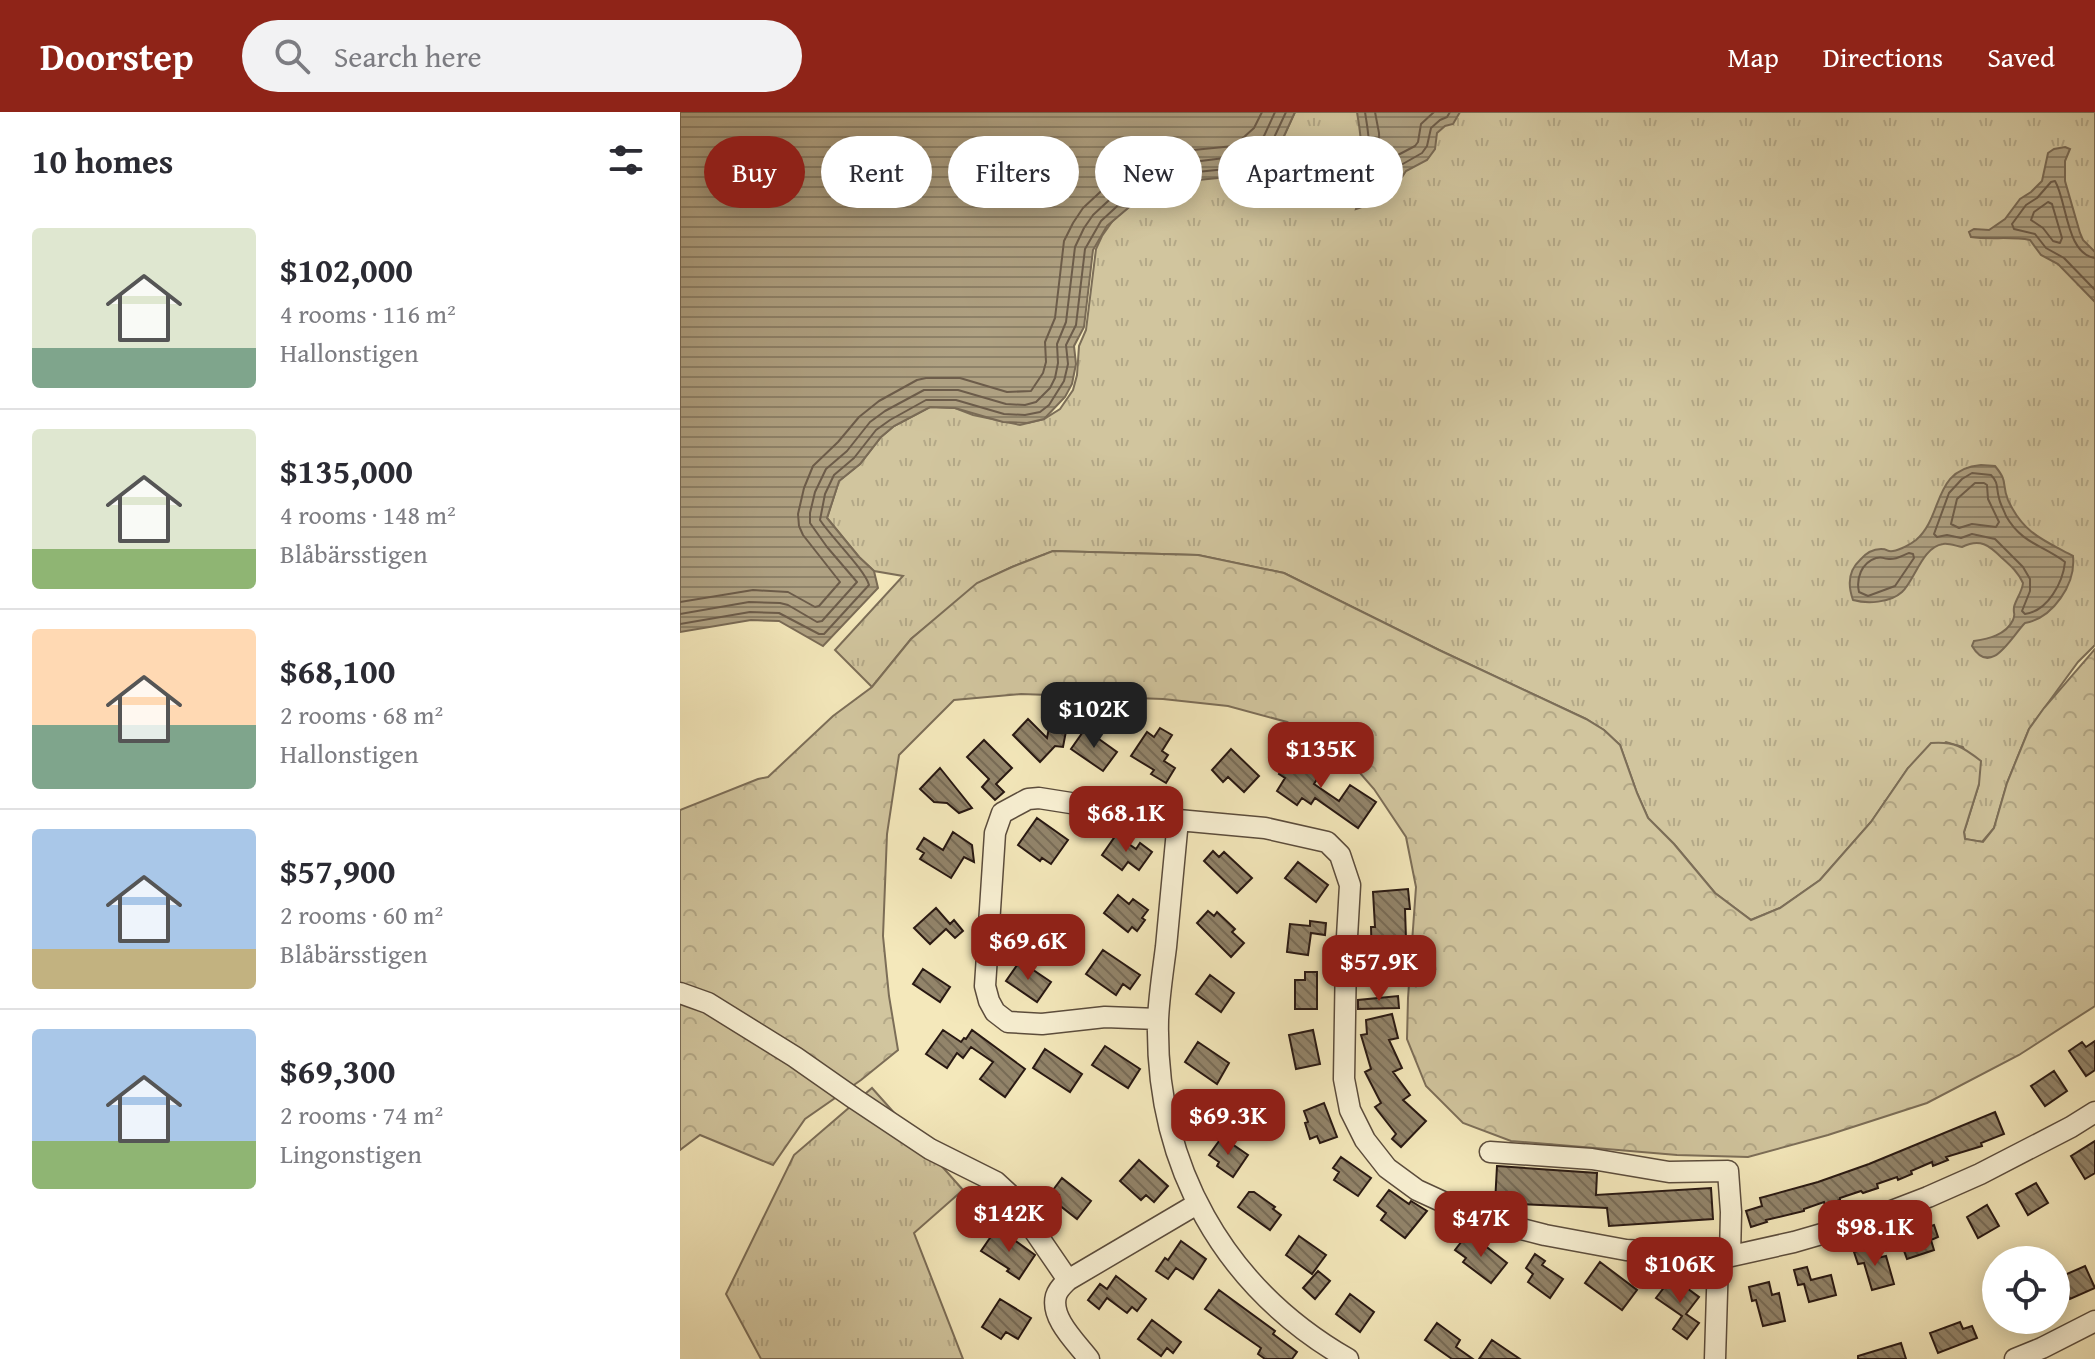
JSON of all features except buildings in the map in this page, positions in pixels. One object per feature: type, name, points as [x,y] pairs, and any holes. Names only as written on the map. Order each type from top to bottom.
[{"type":"street","points":[[1158,1019],[1105,1017],[1042,1024],[1008,1022],[995,1012],[985,986],[995,833],[1002,813],[1028,799],[1039,798],[1178,820],[1265,828],[1327,842],[1340,855],[1350,885],[1344,1079],[1350,1110],[1365,1140],[1387,1168],[1417,1190],[1478,1218],[1545,1235],[1626,1250],[1724,1258],[1863,1222],[1928,1197],[1992,1168],[2095,1112]]},
{"type":"street","points":[[1178,820],[1158,1019],[1164,1104],[1177,1153],[1197,1204],[1248,1279],[1283,1313],[1348,1359]]},
{"type":"street","points":[[680,993],[708,1003],[795,1057],[930,1149],[996,1182],[1009,1194],[1068,1280]]},
{"type":"street","points":[[680,1013],[708,1003]]},
{"type":"street","points":[[1490,1152],[1592,1159],[1669,1172],[1728,1171],[1731,1212],[1715,1359]]},
{"type":"street","points":[[1089,1359],[1056,1314],[1055,1298],[1059,1290],[1068,1280],[1197,1204]]},
{"type":"street","points":[[2015,1359],[2045,1354],[2095,1321]]},
{"type":"green space","points":[[1295,112],[2095,112],[2095,645],[2078,662],[2029,729],[2007,783],[1994,828],[1982,842],[1965,839],[1964,832],[1979,784],[1963,747],[1946,742],[1908,768],[1871,822],[1820,880],[1780,908],[1751,920],[1715,893],[1648,818],[1620,745],[1604,730],[1284,573],[1198,555],[1053,551],[1012,567],[982,581],[911,639],[872,687],[835,650],[903,576],[874,571],[827,518],[839,481],[860,464],[894,426],[930,407],[955,408],[1020,425],[1044,419],[1060,409],[1073,390],[1077,375],[1096,249],[1114,219],[1127,208],[1202,208],[1202,179],[1218,177],[1218,208],[1403,208],[1403,136],[1284,136]]},
{"type":"green space","points":[[1053,551],[1198,555],[1284,573],[1586,719],[1620,745],[1648,818],[1715,893],[1751,920],[1780,908],[1820,880],[1871,822],[1908,768],[1931,743],[1958,746],[1981,761],[1979,784],[1964,832],[1965,839],[1983,842],[1994,828],[2007,783],[2029,729],[2095,649],[2095,1006],[2019,1055],[1927,1103],[1748,1157],[1677,1155],[1511,1141],[1463,1123],[1426,1086],[1407,1039],[1416,887],[1406,837],[1374,789],[1346,757],[1287,722],[1228,706],[1163,699],[1021,694],[954,700],[899,755],[887,834],[883,936],[898,1050],[805,1119],[773,1165],[700,1135],[680,1150],[680,810],[768,777],[833,716],[872,687],[911,639],[977,583]]},
{"type":"green space","points":[[872,1088],[963,1190],[914,1233],[963,1359],[761,1359],[726,1294],[794,1155]]},
{"type":"water","points":[[680,112],[1295,112],[1284,136],[1218,136],[1218,178],[1202,180],[1202,136],[1095,136],[1095,208],[1128,208],[1107,226],[1093,250],[1084,327],[1074,346],[1076,364],[1072,384],[1065,397],[1044,419],[1027,423],[1003,422],[955,408],[930,407],[894,426],[881,437],[860,464],[839,481],[827,518],[874,571],[878,588],[823,646],[779,621],[751,620],[680,632]]},
{"type":"water","points":[[1357,112],[1460,112],[1453,124],[1437,133],[1435,149],[1427,160],[1403,176],[1403,136],[1360,136]]},
{"type":"water","points":[[2065,147],[2070,149],[2065,161],[2065,181],[2080,233],[2095,252],[2095,302],[2058,264],[2041,255],[2030,240],[1971,237],[1969,232],[1974,229],[1989,230],[2005,219],[2020,199],[2042,181],[2048,153]]},
{"type":"water","points":[[1995,466],[2003,480],[2008,500],[2027,528],[2073,556],[2071,578],[2061,598],[2045,614],[2025,623],[2000,652],[1986,658],[1972,646],[1974,641],[1996,635],[2010,625],[2023,583],[2014,569],[1988,546],[1974,543],[1962,547],[1936,546],[1924,557],[1907,587],[1897,596],[1885,600],[1853,600],[1850,584],[1853,569],[1867,554],[1878,549],[1896,550],[1916,540],[1931,519],[1946,484],[1965,468]]}]
